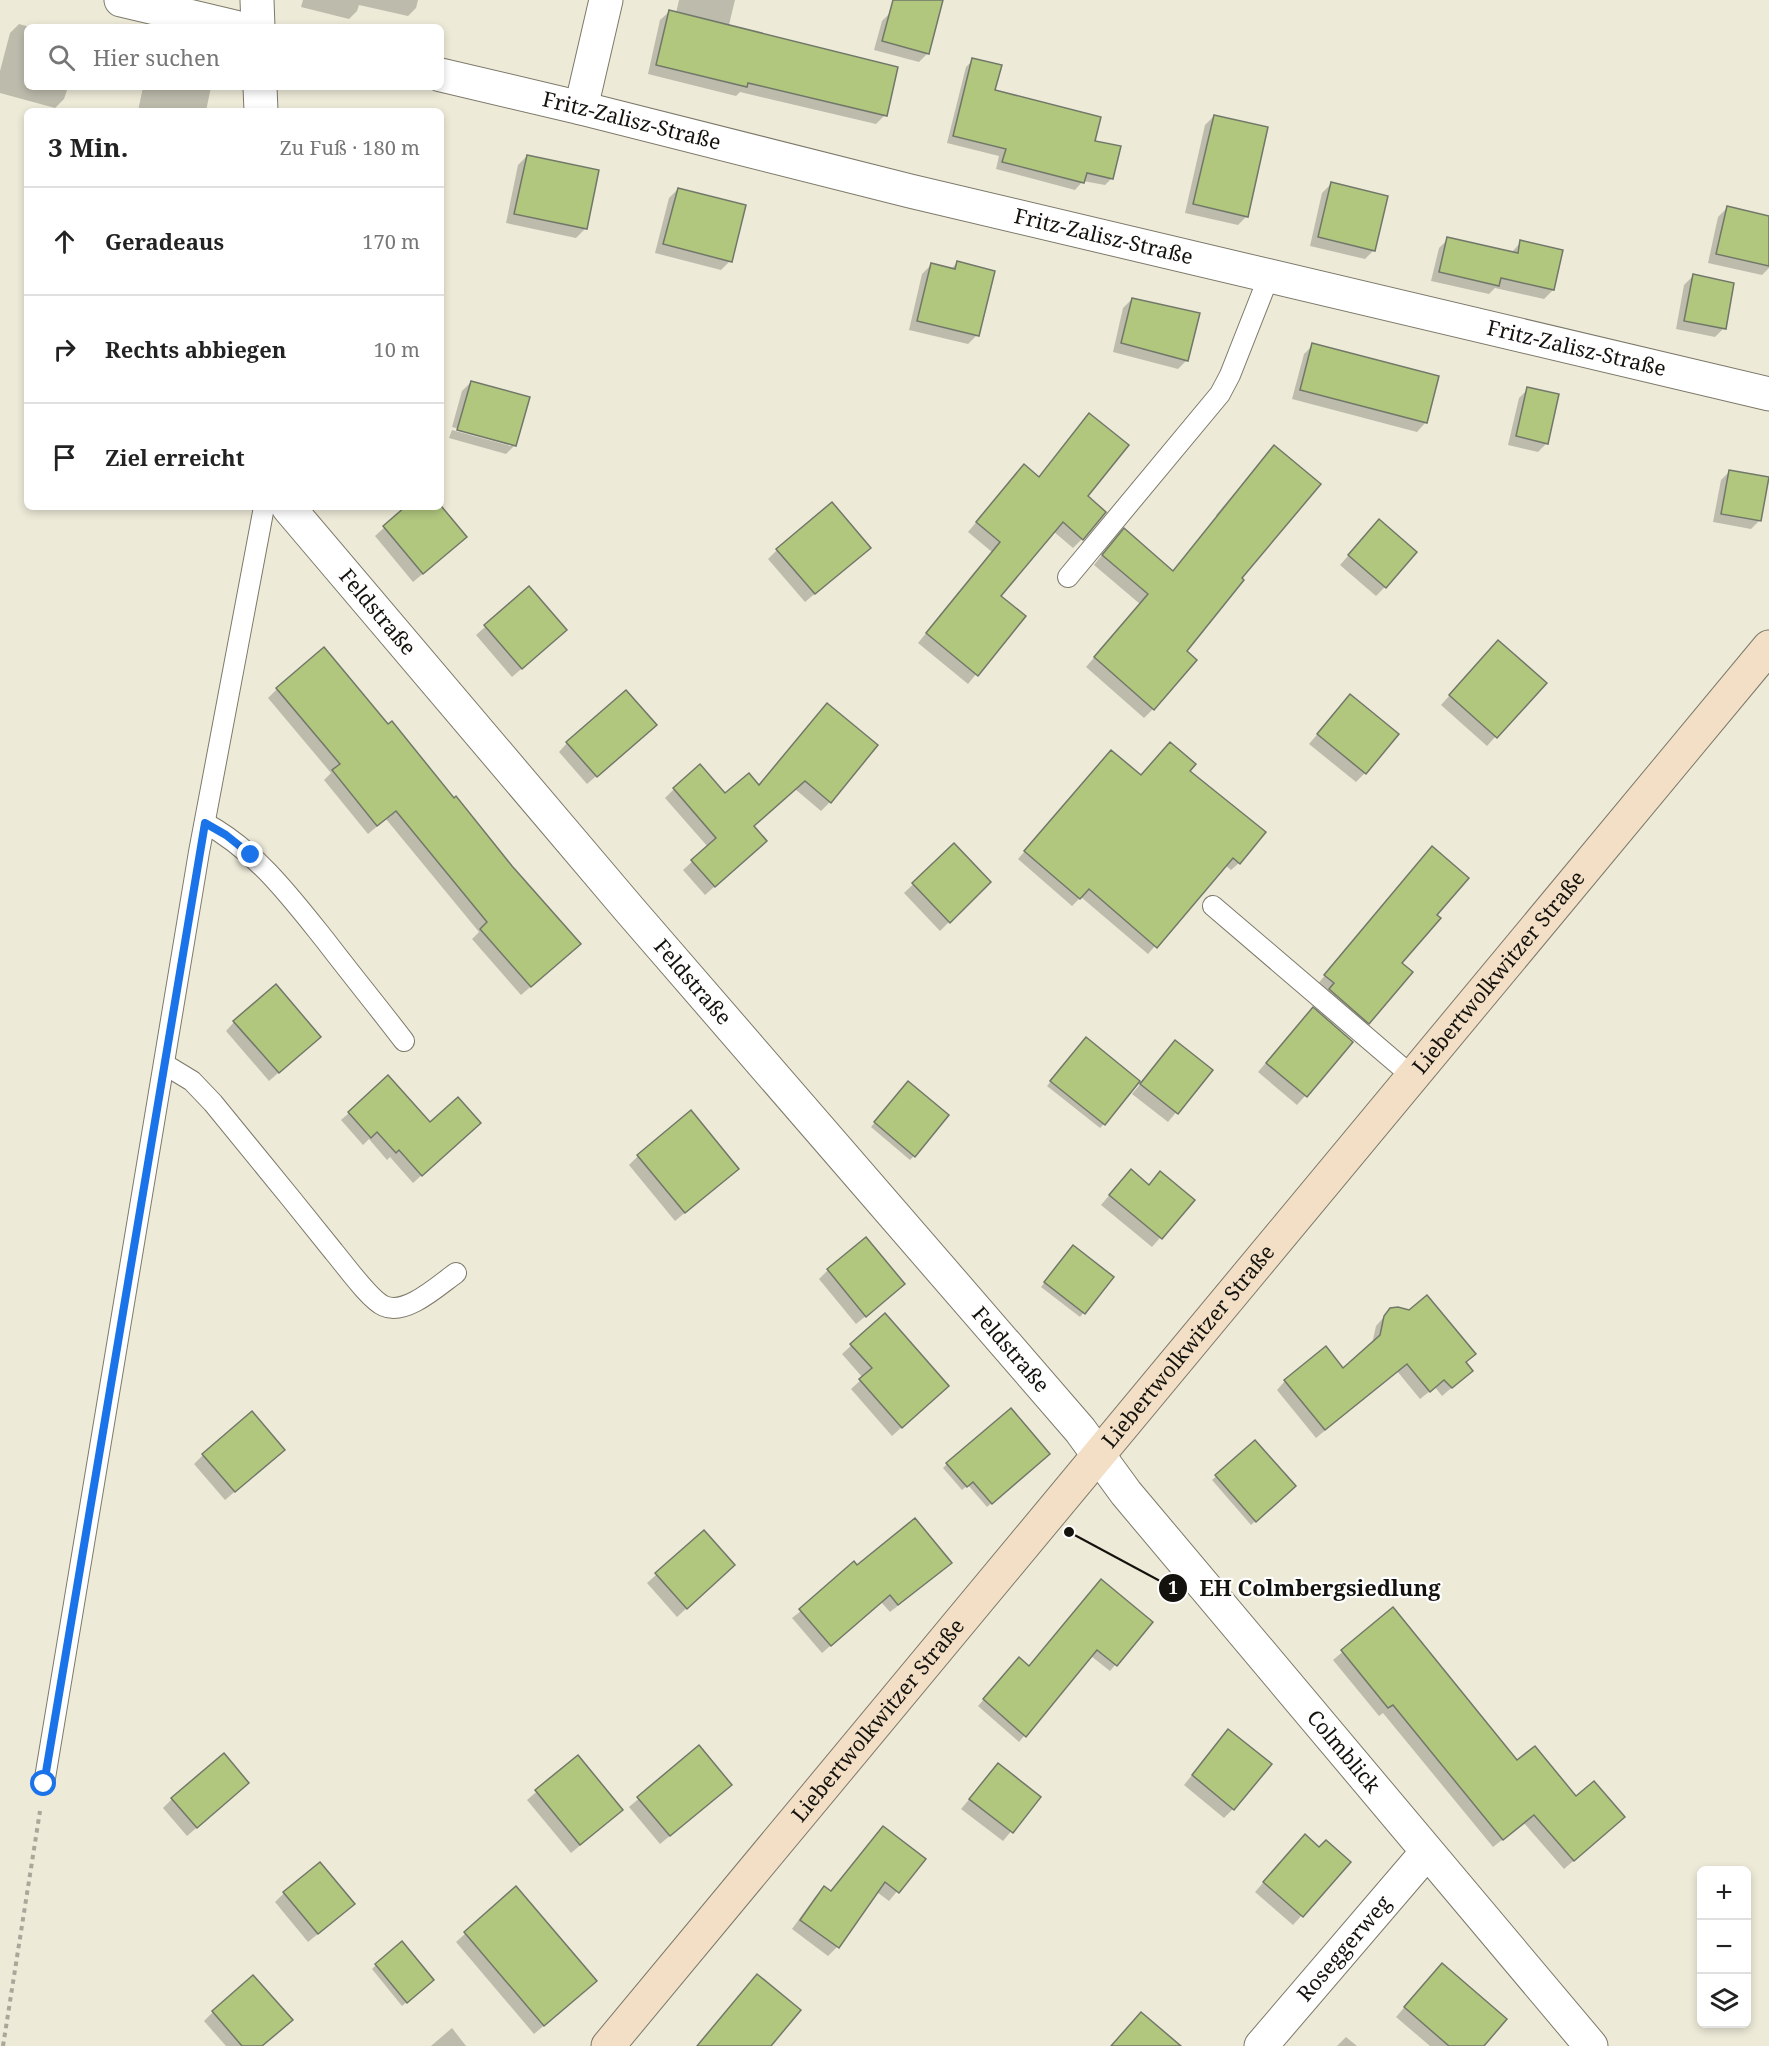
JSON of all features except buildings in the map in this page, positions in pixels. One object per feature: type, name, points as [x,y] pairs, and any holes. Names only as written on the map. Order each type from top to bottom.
[{"type":"street","points":[[121,0],[222,24]]},
{"type":"street","points":[[257,0],[258,24]]},
{"type":"street","points":[[581,108],[606,0]]},
{"type":"street","name":"Fritz-Zalisz-Straße","points":[[444,76],[922,194],[1769,394]]},
{"type":"street","points":[[260,90],[261,108]]},
{"type":"street","name":"Feldstraße","points":[[291,510],[629,909],[1099,1455]]},
{"type":"street","name":"Liebertwolkwitzer Straße","points":[[608,2046],[1769,647]]},
{"type":"street","name":"Colmblick","points":[[1099,1455],[1126,1493],[1591,2046]]},
{"type":"street","name":"Roseggerweg","points":[[1261,2046],[1427,1852]]},
{"type":"lane","points":[[1068,577],[1220,394],[1230,375],[1269,276]]},
{"type":"lane","points":[[44,1784],[205,823],[263,510]]},
{"type":"lane","points":[[205,823],[226,835],[278,881],[404,1041]]},
{"type":"lane","points":[[1213,906],[1413,1077]]},
{"type":"lane","points":[[164,1064],[192,1081],[213,1103],[371,1296],[384,1306],[399,1308],[416,1302],[456,1274]]},
{"type":"path","points":[[3,2046],[44,1784]]},
{"type":"place","name":"EH Colmbergsiedlung","points":[[1069,1532]]},
{"type":"route","points":[[44,1784],[205,823],[226,835],[251,855]]}]
